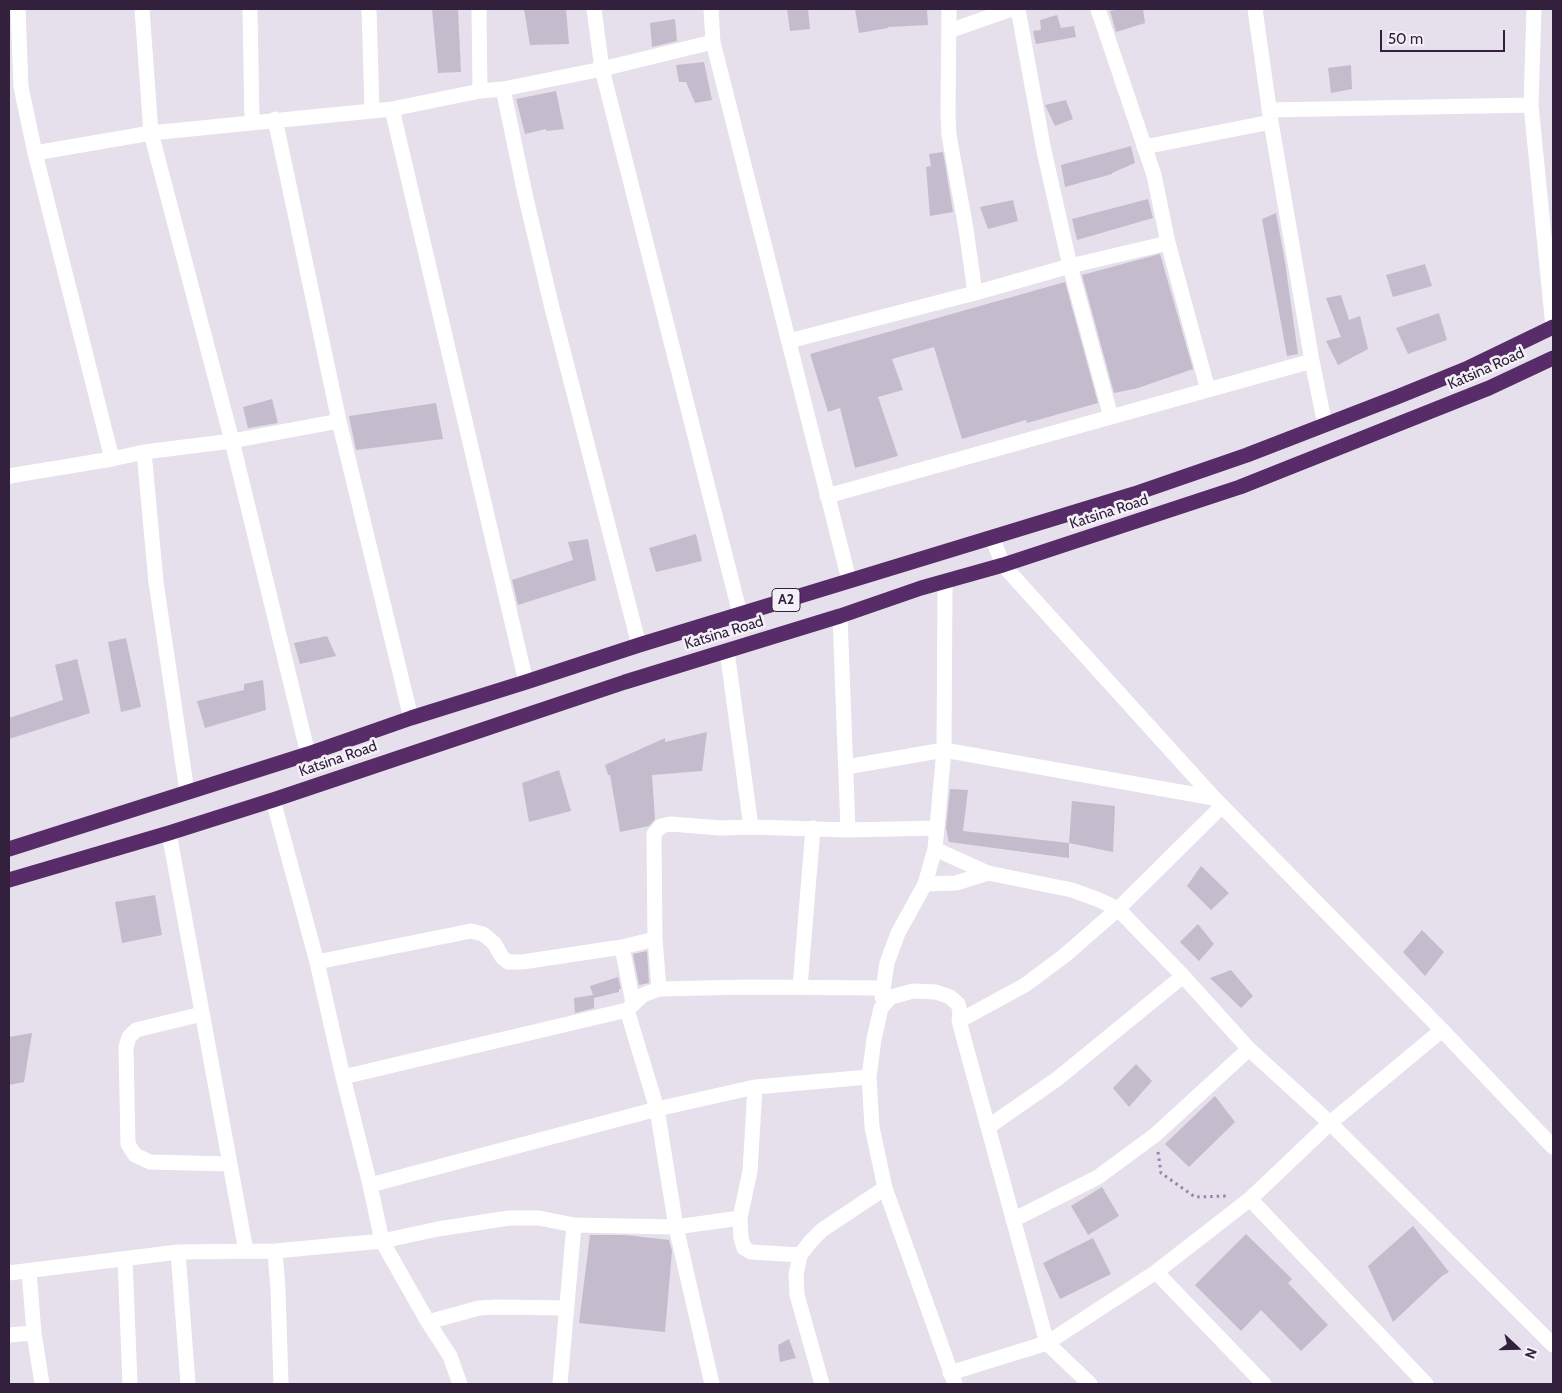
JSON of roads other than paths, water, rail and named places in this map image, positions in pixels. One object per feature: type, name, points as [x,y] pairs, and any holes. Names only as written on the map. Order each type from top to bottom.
[{"type":"highway","name":"A2","points":[[9,849],[308,754],[411,718],[638,644],[1134,494],[1247,455],[1466,369],[1553,327]]},
{"type":"highway","name":"Katsina Road","points":[[9,880],[273,800],[625,682],[840,616],[921,588],[1003,565],[1240,487],[1489,388],[1553,358]]},
{"type":"street","points":[[18,9],[15,88],[35,154],[112,459]]},
{"type":"street","points":[[142,9],[151,133],[232,441],[308,754]]},
{"type":"street","points":[[250,9],[252,122]]},
{"type":"street","points":[[369,9],[372,110]]},
{"type":"street","points":[[479,9],[480,91]]},
{"type":"street","points":[[594,9],[602,69],[740,614]]},
{"type":"street","points":[[710,9],[713,42],[848,580]]},
{"type":"street","points":[[950,9],[949,135],[966,229],[975,293]]},
{"type":"street","points":[[949,31],[1012,9]]},
{"type":"street","points":[[1018,9],[1044,151],[1070,266],[1110,417]]},
{"type":"street","points":[[1098,9],[1154,175],[1168,243],[1208,390]]},
{"type":"street","points":[[1255,9],[1270,116],[1312,362],[1325,425]]},
{"type":"street","points":[[1534,9],[1531,105],[1553,327]]},
{"type":"street","points":[[35,154],[151,133],[392,109],[602,69],[713,42]]},
{"type":"street","points":[[503,88],[525,194],[552,308],[638,644]]},
{"type":"street","points":[[1144,147],[1270,116],[1531,105]]},
{"type":"street","points":[[392,109],[526,682]]},
{"type":"street","points":[[275,120],[339,421],[411,718]]},
{"type":"street","points":[[788,341],[975,293],[1070,266],[1168,243]]},
{"type":"street","points":[[828,496],[1312,362]]},
{"type":"street","points":[[9,476],[144,452],[232,441],[339,421]]},
{"type":"street","points":[[144,452],[156,582],[186,792]]},
{"type":"street","points":[[992,537],[1003,565],[1218,802],[1551,1140]]},
{"type":"street","points":[[945,582],[944,750],[935,849],[925,884],[898,933],[887,963],[869,1077],[872,1127],[885,1188],[952,1379],[1047,1343],[1156,1272],[1250,1199],[1330,1123],[1442,1030]]},
{"type":"street","points":[[840,616],[848,830]]},
{"type":"street","points":[[727,651],[751,827]]},
{"type":"street","points":[[846,767],[944,750],[1218,802]]},
{"type":"street","points":[[273,800],[318,962],[382,1241],[428,1322],[450,1356],[460,1384]]},
{"type":"street","points":[[959,1022],[1025,984],[1064,956],[1118,909],[1218,802]]},
{"type":"street","points":[[659,989],[655,939],[654,834],[661,826],[683,824],[721,828],[848,830],[936,828]]},
{"type":"street","points":[[800,987],[813,828]]},
{"type":"street","points":[[169,833],[246,1251]]},
{"type":"street","points":[[935,849],[988,873],[1072,890],[1118,909],[1183,976],[1249,1049],[1330,1123],[1553,1346]]},
{"type":"street","points":[[925,884],[956,883],[988,873]]},
{"type":"street","points":[[318,962],[470,931],[483,934],[494,943],[502,957],[508,962],[522,962],[622,947],[655,939]]},
{"type":"street","points":[[622,947],[630,1006],[657,1110],[676,1227],[712,1384]]},
{"type":"street","points":[[988,1127],[1058,1079],[1183,976]]},
{"type":"street","points":[[343,1076],[630,1006],[643,995],[659,989],[748,987],[882,988]]},
{"type":"street","points":[[881,1008],[891,997],[913,991],[936,992],[950,997],[958,1004],[960,1012],[959,1022],[1047,1343],[1074,1377],[1090,1384]]},
{"type":"street","points":[[202,1014],[136,1030],[129,1037],[126,1047],[128,1144],[135,1156],[150,1162],[230,1164]]},
{"type":"street","points":[[1013,1220],[1098,1177],[1155,1135],[1249,1049]]},
{"type":"street","points":[[370,1185],[657,1110],[755,1087],[869,1077]]},
{"type":"street","points":[[755,1087],[750,1170],[740,1218],[741,1238],[744,1248],[751,1252],[800,1256]]},
{"type":"street","points":[[822,1384],[797,1295],[796,1275],[800,1256],[822,1230],[885,1188]]},
{"type":"street","points":[[1250,1199],[1426,1384]]},
{"type":"street","points":[[9,1273],[178,1252],[275,1251],[382,1241],[438,1229],[509,1218],[539,1218],[574,1225],[676,1227],[740,1218]]},
{"type":"street","points":[[560,1384],[574,1225]]},
{"type":"street","points":[[275,1251],[281,1384]]},
{"type":"street","points":[[178,1252],[188,1384]]},
{"type":"street","points":[[125,1259],[130,1384]]},
{"type":"street","points":[[28,1271],[34,1333],[42,1384]]},
{"type":"street","points":[[1156,1272],[1258,1382]]},
{"type":"street","points":[[428,1322],[479,1308],[566,1308]]},
{"type":"street","points":[[9,1335],[34,1333]]}]
